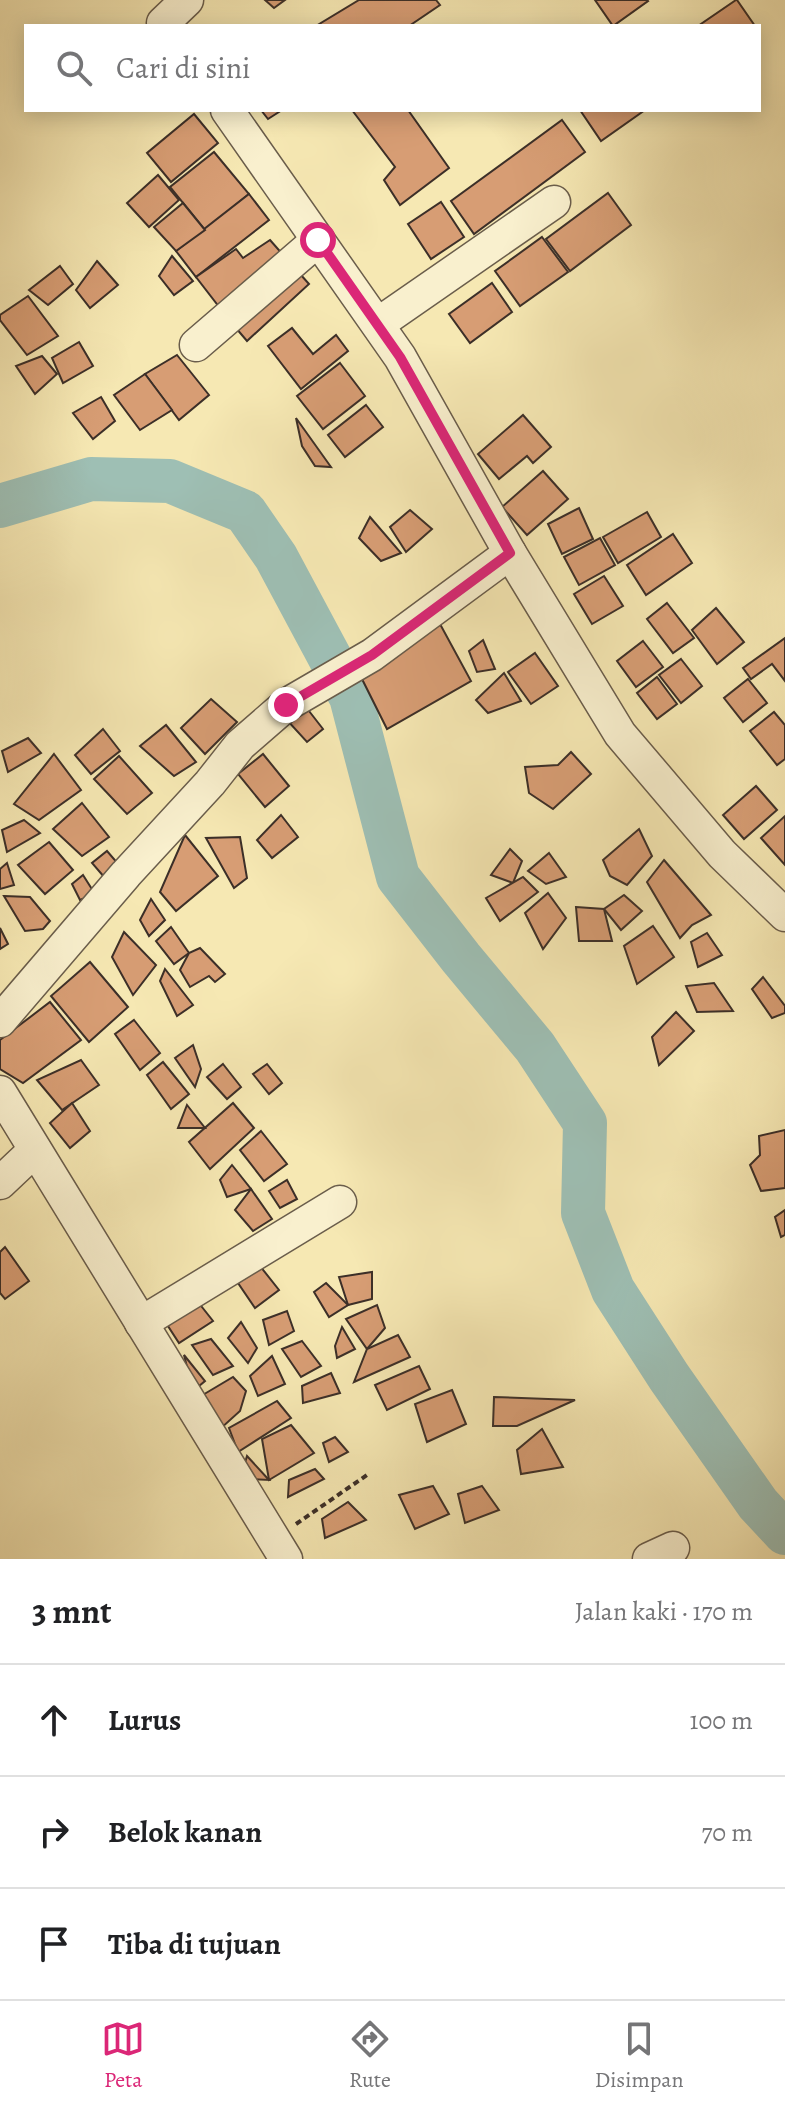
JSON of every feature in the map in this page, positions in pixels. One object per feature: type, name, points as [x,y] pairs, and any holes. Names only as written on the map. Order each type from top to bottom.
[{"type":"street","points":[[158,16],[187,0]]},
{"type":"street","points":[[228,112],[400,357],[510,553],[620,734],[722,854],[785,915]]},
{"type":"street","points":[[378,324],[554,202]]},
{"type":"street","points":[[196,345],[318,240]]},
{"type":"street","points":[[0,1021],[240,745],[286,705],[372,655],[510,553]]},
{"type":"street","points":[[0,1092],[281,1549]]},
{"type":"street","points":[[0,1183],[35,1150]]},
{"type":"street","points":[[141,1323],[340,1202]]},
{"type":"path","points":[[281,1549],[367,1475]]},
{"type":"building","points":[[265,0],[285,0],[274,8]]},
{"type":"building","points":[[359,0],[436,0],[440,5],[412,24],[319,24]]},
{"type":"building","points":[[595,0],[648,1],[616,24],[612,24]]},
{"type":"building","points":[[736,0],[754,24],[701,24]]},
{"type":"building","points":[[263,112],[279,112],[268,119]]},
{"type":"building","points":[[354,112],[409,112],[449,168],[400,205],[384,180],[395,167]]},
{"type":"building","points":[[581,112],[642,112],[601,141]]},
{"type":"building","points":[[194,114],[218,143],[171,182],[147,153]]},
{"type":"building","points":[[562,120],[585,152],[474,234],[451,201]]},
{"type":"building","points":[[214,152],[249,194],[205,230],[170,187]]},
{"type":"building","points":[[158,175],[179,200],[149,227],[127,203]]},
{"type":"building","points":[[608,193],[631,225],[570,271],[546,239]]},
{"type":"building","points":[[249,194],[269,220],[196,277],[176,251]]},
{"type":"building","points":[[441,202],[464,237],[431,259],[408,224]]},
{"type":"building","points":[[183,203],[205,230],[176,251],[154,227]]},
{"type":"building","points":[[542,237],[568,272],[520,306],[495,271]]},
{"type":"building","points":[[270,240],[292,265],[230,321],[196,277],[236,249],[243,258]]},
{"type":"building","points":[[172,256],[193,281],[174,295],[159,276]]},
{"type":"building","points":[[97,261],[118,285],[90,308],[76,290]]},
{"type":"building","points":[[292,265],[309,284],[247,341],[230,321]]},
{"type":"building","points":[[60,266],[73,284],[48,305],[29,290]]},
{"type":"building","points":[[492,283],[512,312],[470,343],[449,314]]},
{"type":"building","points":[[28,296],[58,336],[27,355],[0,320],[0,315]]},
{"type":"building","points":[[292,328],[313,354],[336,335],[348,351],[301,389],[268,346]]},
{"type":"building","points":[[79,342],[93,366],[63,383],[52,358]]},
{"type":"building","points":[[177,355],[209,395],[179,420],[145,374]]},
{"type":"building","points":[[42,356],[57,374],[35,394],[16,366]]},
{"type":"building","points":[[340,363],[365,396],[323,429],[297,396]]},
{"type":"building","points":[[145,374],[172,410],[140,430],[114,395]]},
{"type":"building","points":[[101,397],[115,421],[93,439],[73,413]]},
{"type":"building","points":[[366,405],[383,427],[345,457],[328,435]]},
{"type":"building","points":[[523,415],[551,447],[533,463],[527,456],[499,479],[478,454]]},
{"type":"building","points":[[296,418],[331,467],[315,466],[302,446]]},
{"type":"building","points":[[543,471],[568,499],[527,535],[502,507]]},
{"type":"building","points":[[579,508],[593,539],[562,554],[548,524]]},
{"type":"building","points":[[410,510],[432,529],[406,552],[390,527]]},
{"type":"building","points":[[647,512],[661,537],[618,563],[603,537]]},
{"type":"building","points":[[370,517],[401,553],[381,561],[359,538]]},
{"type":"building","points":[[673,534],[692,563],[646,595],[627,565]]},
{"type":"building","points":[[600,538],[615,565],[579,585],[564,557]]},
{"type":"building","points":[[604,576],[623,606],[592,624],[574,594]]},
{"type":"building","points":[[667,603],[694,638],[673,653],[647,619]]},
{"type":"building","points":[[716,608],[744,642],[717,664],[692,630]]},
{"type":"building","points":[[440,624],[471,681],[387,729],[361,677]]},
{"type":"building","points":[[785,638],[785,681],[772,664],[751,679],[743,668]]},
{"type":"building","points":[[483,640],[495,669],[477,672],[469,651]]},
{"type":"building","points":[[643,641],[663,667],[636,687],[617,661]]},
{"type":"building","points":[[535,653],[558,686],[531,704],[508,672]]},
{"type":"building","points":[[681,659],[702,686],[681,703],[659,675]]},
{"type":"building","points":[[504,673],[521,701],[488,713],[476,700]]},
{"type":"building","points":[[657,677],[677,704],[657,719],[637,693]]},
{"type":"building","points":[[748,679],[767,703],[743,722],[724,698]]},
{"type":"building","points":[[211,699],[237,722],[205,754],[181,728]]},
{"type":"building","points":[[302,702],[323,729],[307,742],[286,719]]},
{"type":"building","points":[[774,712],[785,725],[785,759],[777,765],[750,731]]},
{"type":"building","points":[[166,725],[196,762],[174,776],[140,746]]},
{"type":"building","points":[[103,729],[120,751],[91,774],[75,755]]},
{"type":"building","points":[[28,738],[41,753],[8,772],[2,751]]},
{"type":"building","points":[[571,752],[591,774],[553,809],[529,793],[525,767],[558,765]]},
{"type":"building","points":[[54,754],[81,790],[39,820],[14,804]]},
{"type":"building","points":[[263,754],[289,786],[265,807],[238,774]]},
{"type":"building","points":[[119,756],[152,793],[127,814],[94,779]]},
{"type":"building","points":[[756,786],[777,810],[744,839],[723,815]]},
{"type":"building","points":[[82,803],[109,837],[82,856],[53,829]]},
{"type":"building","points":[[281,815],[298,837],[272,858],[257,840]]},
{"type":"building","points":[[785,816],[785,865],[761,838]]},
{"type":"building","points":[[24,820],[40,833],[7,852],[2,830]]},
{"type":"building","points":[[639,829],[652,856],[627,885],[610,876],[603,860]]},
{"type":"building","points":[[185,835],[218,876],[176,911],[160,892]]},
{"type":"building","points":[[240,837],[247,878],[234,888],[206,838]]},
{"type":"building","points":[[49,842],[73,870],[45,894],[18,865]]},
{"type":"building","points":[[510,849],[522,861],[513,883],[491,875]]},
{"type":"building","points":[[107,851],[120,866],[105,878],[92,863]]},
{"type":"building","points":[[549,853],[566,877],[546,884],[528,871]]},
{"type":"building","points":[[664,860],[711,915],[692,925],[680,938],[647,882]]},
{"type":"building","points":[[7,863],[14,885],[0,889],[0,869]]},
{"type":"building","points":[[83,875],[95,894],[80,900],[72,884]]},
{"type":"building","points":[[523,877],[538,892],[500,921],[486,898]]},
{"type":"building","points":[[548,893],[566,918],[543,949],[525,913]]},
{"type":"building","points":[[624,895],[642,911],[621,930],[604,909]]},
{"type":"building","points":[[4,896],[30,897],[50,921],[43,929],[25,931]]},
{"type":"building","points":[[151,899],[165,920],[149,936],[140,920]]},
{"type":"building","points":[[576,907],[604,909],[612,941],[579,941]]},
{"type":"building","points":[[653,926],[674,957],[637,984],[624,946]]},
{"type":"building","points":[[171,927],[189,953],[174,964],[156,941]]},
{"type":"building","points":[[0,928],[8,944],[0,949]]},
{"type":"building","points":[[124,932],[156,965],[133,995],[112,957]]},
{"type":"building","points":[[707,933],[722,955],[698,967],[691,942]]},
{"type":"building","points":[[200,948],[225,974],[215,982],[209,976],[190,987],[180,970],[189,953]]},
{"type":"building","points":[[90,962],[128,1007],[89,1042],[51,996]]},
{"type":"building","points":[[165,969],[193,1005],[177,1016],[160,981]]},
{"type":"building","points":[[763,977],[785,1006],[785,1013],[772,1018],[752,989]]},
{"type":"building","points":[[714,983],[733,1011],[697,1012],[686,986]]},
{"type":"building","points":[[50,1002],[81,1040],[23,1083],[0,1069],[0,1040]]},
{"type":"building","points":[[676,1012],[694,1031],[659,1065],[652,1037]]},
{"type":"building","points":[[134,1020],[160,1053],[140,1070],[115,1034]]},
{"type":"building","points":[[193,1045],[201,1069],[195,1087],[175,1058]]},
{"type":"building","points":[[81,1060],[99,1085],[62,1110],[37,1080]]},
{"type":"building","points":[[163,1062],[189,1094],[171,1109],[147,1075]]},
{"type":"building","points":[[223,1064],[241,1087],[227,1099],[207,1077]]},
{"type":"building","points":[[267,1064],[282,1083],[269,1094],[253,1074]]},
{"type":"building","points":[[72,1103],[90,1131],[70,1148],[50,1123]]},
{"type":"building","points":[[233,1103],[254,1128],[210,1169],[189,1142]]},
{"type":"building","points":[[187,1105],[205,1128],[178,1128]]},
{"type":"building","points":[[785,1130],[785,1188],[761,1191],[750,1165],[760,1155],[759,1136]]},
{"type":"building","points":[[261,1131],[287,1164],[264,1181],[240,1150]]},
{"type":"building","points":[[232,1165],[251,1189],[227,1197],[220,1180]]},
{"type":"building","points":[[287,1180],[297,1199],[280,1208],[269,1191]]},
{"type":"building","points":[[251,1189],[272,1219],[253,1231],[235,1210]]},
{"type":"building","points":[[785,1210],[785,1235],[781,1237],[775,1217]]},
{"type":"building","points":[[5,1247],[29,1281],[5,1299],[0,1293],[0,1252]]},
{"type":"building","points":[[260,1266],[279,1290],[255,1308],[236,1280]]},
{"type":"building","points":[[372,1272],[372,1299],[348,1305],[339,1277]]},
{"type":"building","points":[[326,1283],[348,1305],[329,1317],[314,1292]]},
{"type":"building","points":[[198,1302],[213,1321],[179,1343],[166,1323]]},
{"type":"building","points":[[377,1305],[385,1328],[367,1349],[346,1319]]},
{"type":"building","points":[[287,1311],[294,1331],[269,1345],[263,1320]]},
{"type":"building","points":[[241,1322],[257,1348],[248,1363],[228,1338]]},
{"type":"building","points":[[342,1327],[355,1349],[337,1358],[335,1346]]},
{"type":"building","points":[[398,1335],[410,1357],[354,1382],[367,1349]]},
{"type":"building","points":[[211,1339],[233,1366],[213,1375],[192,1345]]},
{"type":"building","points":[[302,1341],[321,1366],[301,1377],[282,1349]]},
{"type":"building","points":[[184,1355],[205,1381],[193,1391]]},
{"type":"building","points":[[272,1356],[285,1384],[258,1396],[250,1376]]},
{"type":"building","points":[[419,1366],[430,1389],[387,1410],[375,1385]]},
{"type":"building","points":[[331,1373],[340,1393],[303,1403],[302,1386]]},
{"type":"building","points":[[233,1377],[246,1391],[240,1411],[219,1430],[201,1396]]},
{"type":"building","points":[[452,1390],[466,1424],[427,1442],[415,1404]]},
{"type":"building","points":[[494,1397],[575,1400],[517,1426],[493,1426]]},
{"type":"building","points":[[277,1401],[291,1418],[238,1452],[229,1428]]},
{"type":"building","points":[[291,1425],[314,1453],[269,1480],[262,1439]]},
{"type":"building","points":[[542,1429],[563,1467],[521,1474],[517,1450]]},
{"type":"building","points":[[335,1437],[348,1452],[329,1462],[323,1443]]},
{"type":"building","points":[[247,1456],[269,1480],[248,1479],[244,1466]]},
{"type":"building","points":[[315,1469],[324,1479],[288,1497],[289,1480]]},
{"type":"building","points":[[433,1486],[449,1514],[415,1529],[399,1495]]},
{"type":"building","points":[[482,1486],[499,1510],[465,1523],[458,1494]]},
{"type":"building","points":[[348,1502],[366,1520],[325,1538],[322,1519]]},
{"type":"waterway","points":[[0,506],[91,479],[170,481],[245,512],[276,557],[351,697],[398,877],[535,1047],[585,1123],[583,1213],[613,1290],[669,1377],[758,1504],[785,1533]]},
{"type":"route","points":[[286,705],[372,655],[510,553],[400,357],[318,240]]}]
